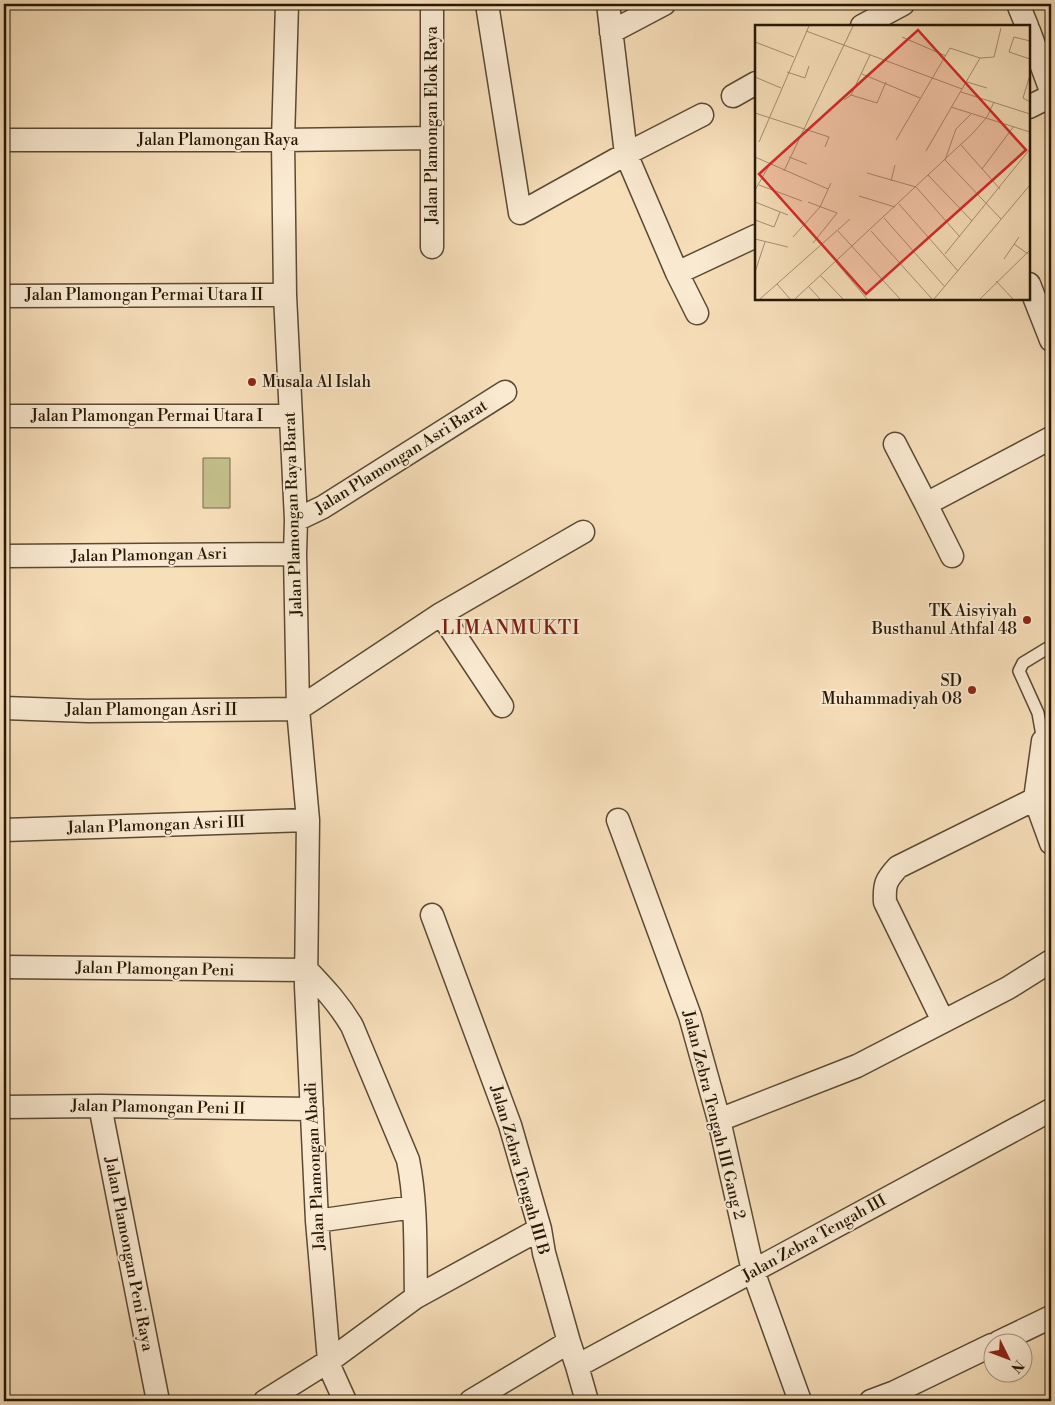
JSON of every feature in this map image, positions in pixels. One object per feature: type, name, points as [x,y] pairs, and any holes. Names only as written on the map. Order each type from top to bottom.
[{"type":"street","name":"Jalan Plamongan Raya Barat","points":[[287,4],[283,140],[285,295],[296,520],[298,709]]},
{"type":"street","name":"Jalan Plamongan Elok Raya","points":[[432,4],[432,247]]},
{"type":"street","points":[[488,4],[520,213],[626,154],[702,115]]},
{"type":"street","points":[[608,4],[626,154],[677,273],[697,313]]},
{"type":"street","points":[[611,32],[664,4]]},
{"type":"street","points":[[864,25],[903,4]]},
{"type":"street","points":[[1018,4],[1027,25]]},
{"type":"street","points":[[1030,34],[1051,91]]},
{"type":"street","points":[[733,96],[755,84]]},
{"type":"street","points":[[1030,106],[1051,96]]},
{"type":"street","name":"Jalan Plamongan Raya","points":[[4,140],[432,138]]},
{"type":"street","points":[[677,273],[755,236]]},
{"type":"street","points":[[1030,287],[1051,340]]},
{"type":"street","name":"Jalan Plamongan Permai Utara II","points":[[4,296],[285,295]]},
{"type":"street","name":"Jalan Plamongan Asri Barat","points":[[296,520],[323,507],[505,392]]},
{"type":"street","name":"Jalan Plamongan Permai Utara I","points":[[4,416],[290,416]]},
{"type":"street","points":[[926,504],[1051,438]]},
{"type":"street","points":[[895,444],[952,556]]},
{"type":"street","points":[[298,709],[441,614],[583,532]]},
{"type":"street","name":"Jalan Plamongan Asri","points":[[4,556],[295,554]]},
{"type":"street","points":[[441,614],[502,706]]},
{"type":"street","name":"Jalan Plamongan Asri II","points":[[4,708],[88,711],[298,709]]},
{"type":"street","name":"Jalan Plamongan Abadi","points":[[298,709],[308,820],[306,986],[317,1221],[329,1361],[345,1401]]},
{"type":"street","points":[[1043,741],[1035,799],[1051,843]]},
{"type":"street","points":[[943,1021],[885,902],[884,887],[889,876],[898,867],[1035,799]]},
{"type":"street","name":"Jalan Plamongan Asri III","points":[[4,830],[308,820]]},
{"type":"street","name":"Jalan Zebra Tengah III Gang 2","points":[[618,820],[690,1016],[719,1120],[753,1271],[800,1401]]},
{"type":"street","name":"Jalan Zebra Tengah III B","points":[[432,915],[510,1125],[540,1229],[544,1254],[587,1401]]},
{"type":"street","points":[[719,1120],[857,1066],[1008,988],[1051,961]]},
{"type":"street","name":"Jalan Plamongan Peni","points":[[4,967],[307,970]]},
{"type":"street","points":[[307,970],[342,1008],[352,1026],[408,1160],[413,1207],[416,1297]]},
{"type":"street","name":"Jalan Plamongan Peni II","points":[[4,1107],[100,1106],[312,1109]]},
{"type":"street","name":"Jalan Plamongan Peni Raya","points":[[100,1106],[158,1401]]},
{"type":"street","name":"Jalan Zebra Tengah III","points":[[577,1366],[1051,1110]]},
{"type":"street","points":[[317,1221],[413,1207]]},
{"type":"street","points":[[265,1401],[329,1361],[416,1297],[540,1229]]},
{"type":"street","points":[[1019,1332],[1051,1317]]},
{"type":"street","points":[[470,1401],[569,1342]]},
{"type":"street","points":[[872,1401],[895,1392],[982,1350]]},
{"type":"lane","points":[[1043,741],[1038,713],[1019,672],[1023,663],[1051,646]]},
{"type":"shaded area","points":[[203,458],[230,458],[230,508],[203,508]]},
{"type":"place","name":"Musala Al Islah","points":[[252,382]]},
{"type":"place","name":"TK Aisyiyah Busthanul Athfal 48","points":[[1027,620]]},
{"type":"place","name":"SD Muhammadiyah 08","points":[[972,690]]},
{"type":"district","name":"LIMANMUKTI","points":[[511,628]]}]
